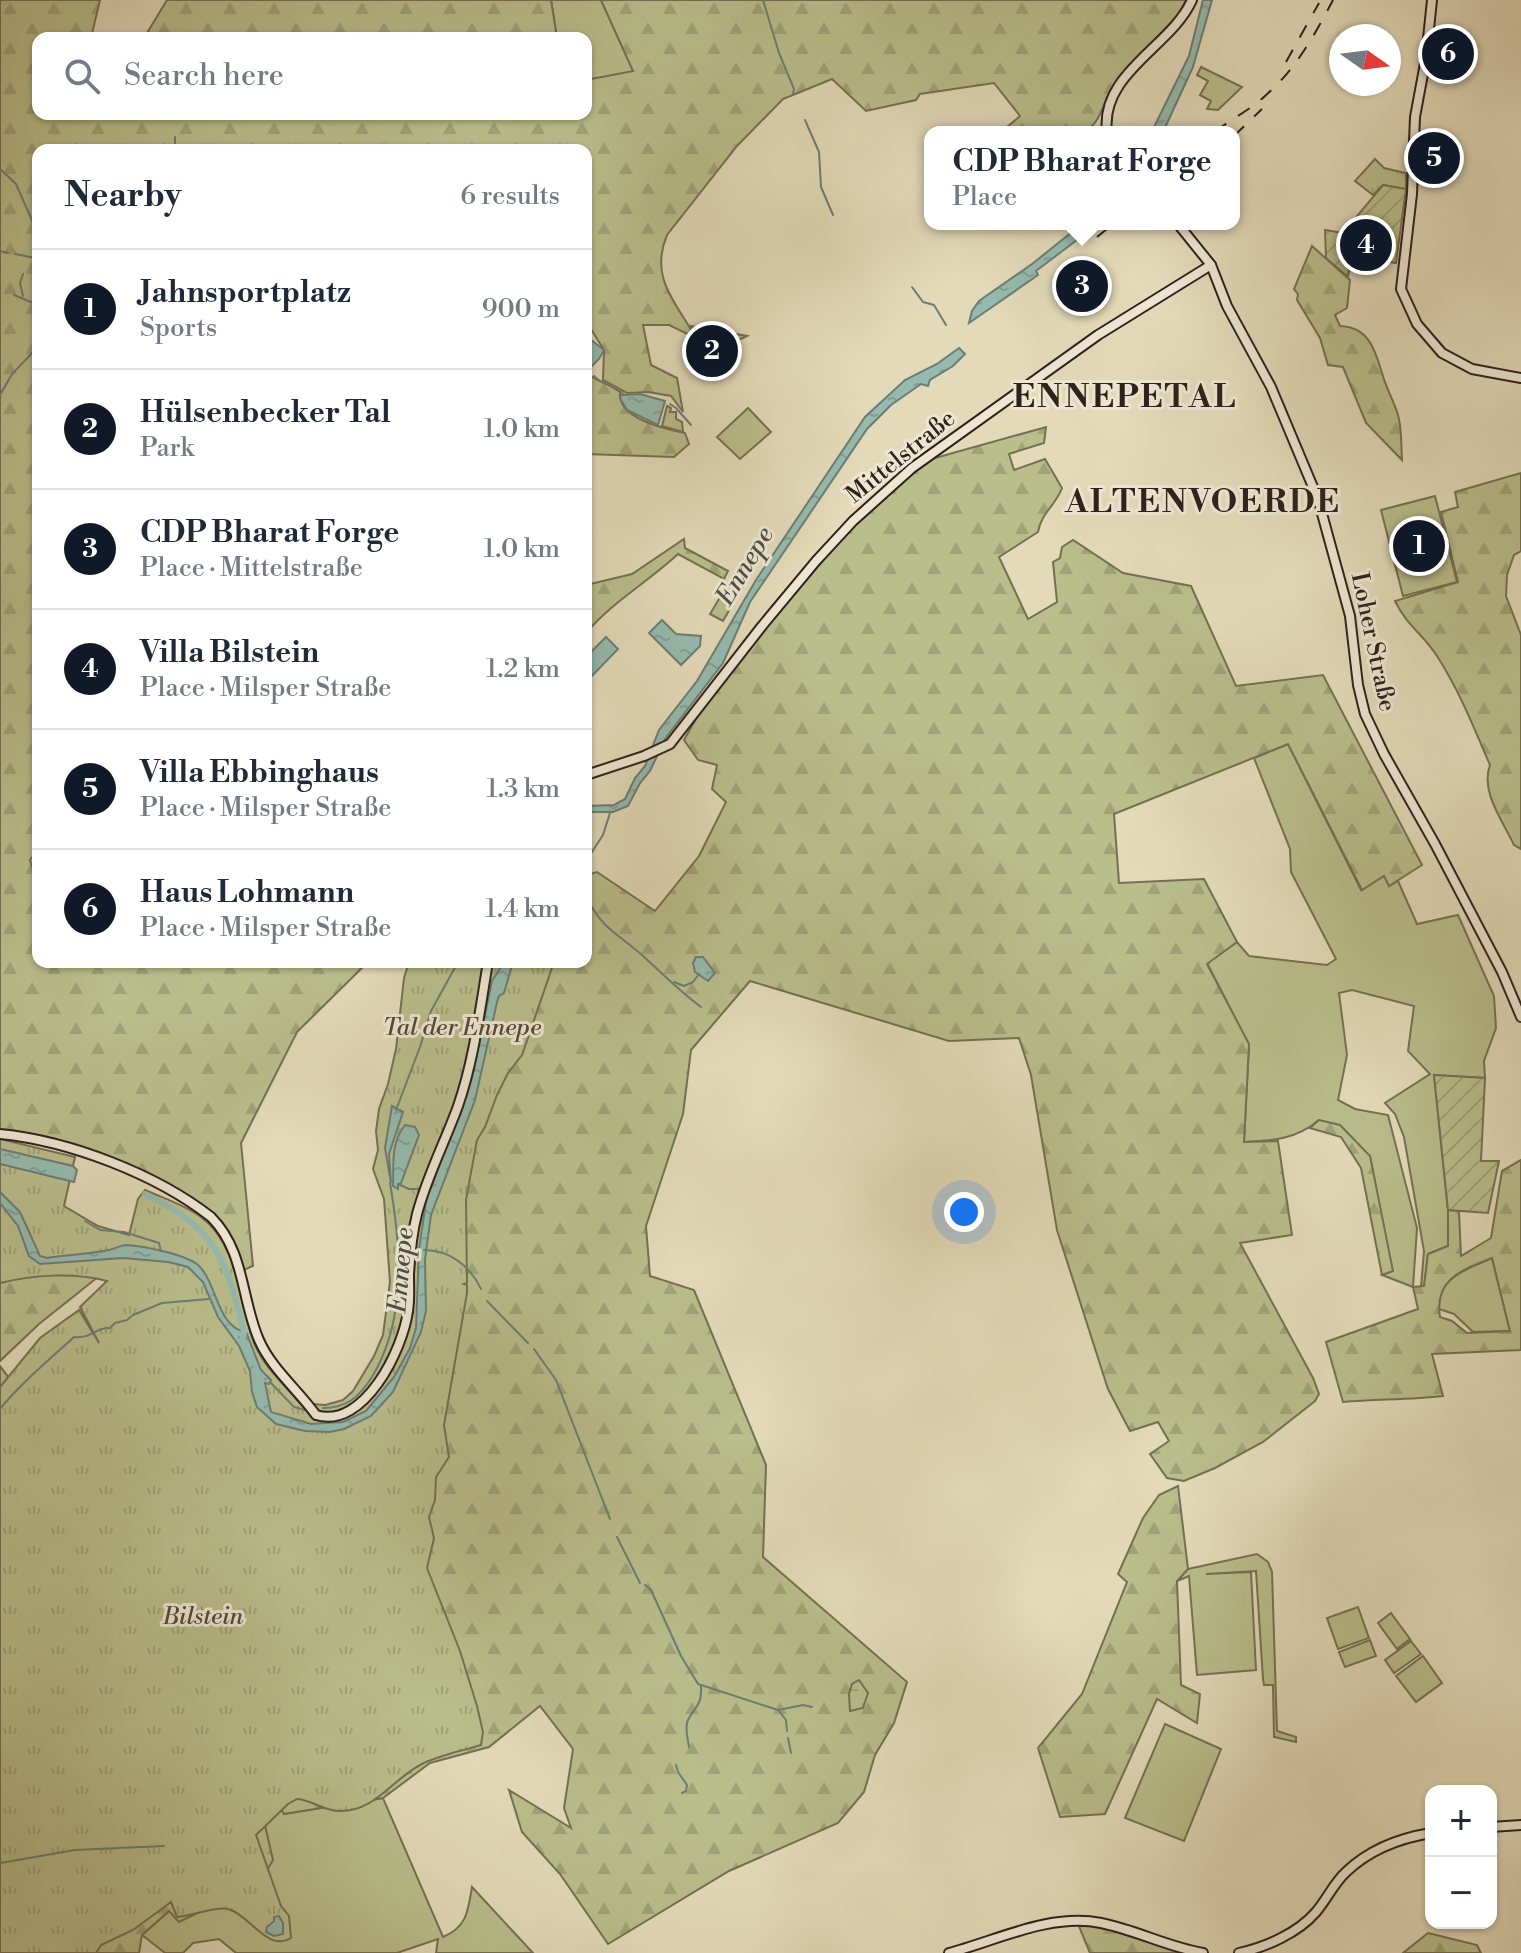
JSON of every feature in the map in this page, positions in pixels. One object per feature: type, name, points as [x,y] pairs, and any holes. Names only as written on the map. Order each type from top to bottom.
[{"type":"street","points":[[1107,126],[1107,113],[1116,90],[1178,24],[1192,0]]},
{"type":"street","points":[[1432,0],[1425,69],[1415,117],[1412,194],[1401,289],[1417,324],[1442,353],[1472,369],[1521,378]]},
{"type":"street","name":"Loher Straße","points":[[1183,230],[1211,265],[1227,306],[1271,387],[1318,499],[1350,616],[1358,685],[1365,714],[1497,963],[1521,1017]]},
{"type":"street","name":"Mittelstraße","points":[[592,773],[662,749],[678,734],[810,569],[881,493],[1098,335],[1211,265]]},
{"type":"street","points":[[0,1134],[25,1137],[121,1164],[211,1217],[236,1255],[263,1349],[316,1415],[336,1415],[354,1407],[369,1395],[400,1342],[409,1310],[412,1241],[424,1190],[462,1093],[487,968]]},
{"type":"street","points":[[1497,1827],[1521,1825]]},
{"type":"street","points":[[1239,1953],[1277,1939],[1306,1922],[1343,1875],[1362,1859],[1398,1841],[1425,1834]]},
{"type":"street","points":[[949,1953],[1044,1925],[1085,1921],[1203,1953]]},
{"type":"green space","points":[[0,0],[100,0],[92,32],[32,32],[32,120],[592,120],[592,79],[633,71],[601,0],[1186,0],[1171,24],[1122,75],[1091,126],[1008,126],[1020,116],[994,83],[920,94],[916,100],[866,111],[832,79],[783,99],[737,146],[667,235],[662,250],[661,264],[667,289],[696,338],[669,325],[643,325],[651,365],[677,378],[683,412],[671,396],[648,392],[627,393],[603,380],[604,350],[592,331],[592,144],[32,144],[32,968],[362,968],[297,1032],[241,1143],[253,1266],[244,1270],[225,1229],[147,1176],[0,1131]]},
{"type":"green space","points":[[167,0],[551,0],[556,32],[148,32]]},
{"type":"green space","points":[[551,0],[601,0],[634,72],[592,79],[592,32],[556,32]]},
{"type":"green space","points":[[1201,67],[1242,87],[1218,110],[1207,109],[1211,101],[1200,95],[1208,81],[1197,75]]},
{"type":"green space","points":[[1375,159],[1384,168],[1406,173],[1406,189],[1383,185],[1373,195],[1355,181]]},
{"type":"green space","points":[[1383,185],[1406,189],[1396,263],[1351,260],[1348,277],[1326,258],[1325,230],[1343,233]]},
{"type":"green space","points":[[1312,246],[1350,280],[1347,308],[1335,315],[1340,326],[1350,327],[1364,335],[1373,348],[1398,415],[1402,460],[1366,423],[1343,367],[1328,365],[1320,338],[1297,300],[1298,294],[1294,289]]},
{"type":"green space","points":[[691,326],[747,336],[708,360]]},
{"type":"green space","points":[[592,377],[620,392],[621,401],[634,415],[655,425],[685,433],[689,444],[674,457],[592,454]]},
{"type":"green space","points":[[667,406],[671,408],[670,412],[676,412],[683,432],[662,426]]},
{"type":"green space","points":[[748,408],[771,432],[740,459],[717,437]]},
{"type":"green space","name":"Tal der Ennepe","points":[[1046,427],[1044,443],[1009,454],[1014,470],[1045,459],[1062,488],[1038,532],[999,557],[1028,619],[1057,602],[1053,562],[1060,558],[1062,547],[1073,540],[1123,573],[1191,586],[1236,686],[1323,675],[1422,865],[1389,886],[1384,876],[1362,890],[1288,744],[1114,814],[1119,883],[1204,879],[1237,942],[1207,964],[1249,1044],[1244,1142],[1278,1141],[1292,1235],[1240,1243],[1313,1378],[1319,1394],[1315,1401],[1263,1442],[1215,1468],[1184,1481],[1167,1478],[1150,1454],[1169,1441],[1158,1422],[1130,1431],[1108,1389],[1057,1230],[1031,1075],[1019,1038],[949,1041],[750,981],[691,1050],[683,1114],[646,1226],[650,1276],[694,1290],[766,1465],[763,1557],[907,1682],[894,1723],[875,1755],[864,1792],[838,1823],[729,1871],[608,1944],[560,1874],[522,1832],[509,1790],[571,1828],[564,1808],[573,1749],[540,1706],[489,1747],[430,1763],[383,1798],[284,1814],[233,1730],[264,1821],[273,1860],[247,1904],[216,1904],[179,1922],[169,1911],[142,1935],[139,1953],[0,1953],[0,1366],[27,1402],[158,1325],[239,1411],[281,1377],[315,1419],[377,1391],[430,968],[592,968],[592,873],[597,872],[655,911],[699,856],[726,802],[712,789],[717,765],[698,760],[684,740],[696,719],[755,640],[856,522],[928,460]]},
{"type":"green space","points":[[1521,473],[1521,551],[1514,555],[1507,575],[1506,596],[1521,635],[1521,849],[1514,845],[1494,806],[1488,786],[1490,765],[1459,696],[1437,656],[1395,601],[1458,582],[1441,512],[1458,507],[1455,492]]},
{"type":"green space","points":[[1435,496],[1457,582],[1403,596],[1381,510]]},
{"type":"green space","points":[[684,539],[685,548],[728,571],[724,579],[678,554],[592,627],[592,584],[632,574]]},
{"type":"green space","points":[[734,574],[746,581],[723,621],[710,614]]},
{"type":"green space","points":[[1288,744],[1361,890],[1385,875],[1389,886],[1398,881],[1417,924],[1458,915],[1494,996],[1496,1028],[1484,1061],[1485,1078],[1434,1075],[1448,1210],[1448,1246],[1428,1254],[1424,1287],[1421,1287],[1424,1251],[1404,1137],[1395,1114],[1385,1103],[1430,1074],[1408,1051],[1414,1006],[1352,990],[1339,993],[1347,1055],[1338,1100],[1355,1109],[1388,1115],[1417,1228],[1413,1287],[1382,1275],[1392,1271],[1370,1156],[1319,1120],[1293,1135],[1244,1142],[1249,1045],[1207,963],[1237,942],[1249,956],[1327,965],[1336,959],[1291,872],[1290,849],[1254,758]]},
{"type":"green space","name":"Bilstein","points":[[407,968],[552,968],[522,1055],[508,1073],[477,1140],[466,1200],[467,1283],[464,1284],[467,1285],[467,1293],[444,1425],[449,1457],[436,1477],[435,1500],[429,1517],[434,1538],[427,1568],[460,1651],[477,1706],[483,1732],[481,1745],[422,1764],[373,1801],[352,1810],[334,1811],[297,1799],[256,1835],[281,1906],[289,1916],[291,1938],[283,1941],[266,1937],[228,1909],[177,1917],[171,1902],[133,1930],[101,1945],[96,1953],[0,1953],[0,1387],[40,1338],[79,1310],[99,1343],[80,1307],[107,1281],[81,1276],[53,1276],[0,1283],[0,1139],[75,1157],[64,1206],[98,1226],[129,1235],[138,1199],[145,1190],[201,1217],[224,1244],[236,1276],[249,1329],[269,1368],[300,1403],[325,1405],[343,1400],[353,1391],[383,1335],[390,1282],[384,1199],[373,1169],[378,1150],[376,1131],[379,1109],[396,1049]]},
{"type":"green space","points":[[1434,1075],[1485,1078],[1481,1161],[1499,1161],[1488,1213],[1448,1210]]},
{"type":"green space","points":[[1319,1120],[1340,1125],[1370,1156],[1393,1271],[1382,1275],[1361,1168],[1341,1137],[1310,1128]]},
{"type":"green space","points":[[1521,1160],[1521,1350],[1432,1354],[1443,1396],[1343,1402],[1326,1342],[1418,1309],[1413,1287],[1424,1286],[1428,1254],[1448,1246],[1448,1210],[1459,1211],[1461,1256],[1491,1238],[1502,1171]],"holes":[[[1492,1258],[1510,1331],[1467,1333],[1452,1321],[1440,1317],[1441,1293],[1446,1285],[1461,1272]]]},
{"type":"green space","points":[[1492,1258],[1510,1331],[1473,1332],[1454,1314],[1439,1309],[1439,1298],[1448,1282]]},
{"type":"green space","points":[[113,1265],[39,1324],[0,1361],[0,1274]]},
{"type":"green space","points":[[1178,1486],[1188,1569],[1177,1581],[1181,1685],[1200,1694],[1197,1723],[1157,1699],[1105,1814],[1060,1817],[1038,1748],[1082,1694],[1127,1582],[1118,1574],[1143,1518],[1159,1495]]},
{"type":"green space","points":[[1257,1554],[1268,1562],[1272,1572],[1277,1731],[1296,1737],[1296,1742],[1274,1737],[1273,1685],[1264,1685],[1263,1679],[1256,1571],[1206,1574],[1251,1572],[1256,1670],[1197,1675],[1189,1576],[1177,1581],[1188,1569]]},
{"type":"green space","points":[[1358,1607],[1369,1638],[1338,1649],[1327,1618]]},
{"type":"green space","points":[[1391,1613],[1410,1639],[1397,1649],[1378,1623]]},
{"type":"green space","points":[[1370,1640],[1376,1656],[1345,1667],[1339,1652]]},
{"type":"green space","points":[[1411,1641],[1421,1654],[1394,1673],[1385,1660]]},
{"type":"green space","points":[[1423,1656],[1442,1683],[1416,1702],[1396,1676]]},
{"type":"green space","points":[[859,1680],[868,1693],[863,1708],[850,1711],[849,1694],[852,1684]]},
{"type":"green space","points":[[1165,1724],[1221,1749],[1184,1841],[1125,1818]]},
{"type":"green space","points":[[232,1730],[284,1814],[383,1798],[443,1937],[462,1923],[472,1887],[533,1953],[436,1953],[438,1939],[397,1953],[236,1953],[219,1939],[193,1943],[183,1953],[165,1953],[142,1935],[169,1911]]},
{"type":"green space","points":[[1078,1924],[1121,1930],[1192,1953],[1090,1953]]},
{"type":"green space","points":[[1428,1933],[1477,1945],[1481,1953],[1403,1953]]},
{"type":"water","points":[[1203,0],[1212,0],[1193,67],[1166,126],[1155,126],[1155,125],[1189,56]]},
{"type":"water","points":[[1074,230],[1090,230],[1036,271],[1038,275],[969,323],[979,301]]},
{"type":"water","points":[[592,341],[604,350],[592,366]]},
{"type":"water","points":[[959,348],[965,354],[953,366],[930,380],[928,386],[921,384],[891,405],[867,429],[750,602],[723,663],[665,739],[628,806],[613,812],[592,812],[592,806],[614,805],[625,799],[645,766],[659,730],[697,681],[756,580],[865,417],[905,380],[937,364]]},
{"type":"water","points":[[640,394],[665,401],[658,425],[627,410],[620,398],[621,395]]},
{"type":"water","points":[[662,620],[676,634],[701,636],[700,646],[681,665],[649,633]]},
{"type":"water","points":[[606,637],[618,649],[592,676],[592,651]]},
{"type":"water","points":[[696,957],[703,957],[715,973],[708,981],[695,972],[693,963]]},
{"type":"water","points":[[500,968],[511,968],[504,993],[497,1002],[475,1100],[431,1215],[425,1259],[426,1311],[421,1332],[393,1392],[371,1416],[344,1429],[305,1431],[276,1424],[257,1407],[250,1371],[239,1346],[218,1317],[203,1282],[188,1267],[123,1258],[40,1264],[29,1256],[18,1226],[0,1203],[0,1192],[20,1212],[40,1256],[94,1253],[126,1245],[164,1251],[192,1261],[204,1273],[229,1322],[236,1329],[246,1332],[261,1370],[271,1380],[269,1384],[265,1383],[271,1412],[311,1424],[343,1422],[366,1411],[394,1377],[410,1348],[416,1328],[419,1249],[428,1188],[431,1188],[472,1077],[492,981]]},
{"type":"water","points":[[392,1106],[403,1112],[389,1154],[391,1183],[385,1148]]},
{"type":"water","points":[[405,1125],[415,1127],[419,1135],[398,1189],[393,1186],[394,1155]]},
{"type":"water","points":[[0,1149],[73,1166],[77,1170],[74,1182],[0,1164]]},
{"type":"water","points":[[279,1916],[283,1934],[274,1936],[266,1932],[274,1917]]},
{"type":"waterway","points":[[763,0],[794,89],[793,94]]},
{"type":"waterway","points":[[805,120],[819,152],[821,187],[833,215]]},
{"type":"waterway","points":[[175,137],[175,144]]},
{"type":"waterway","points":[[0,169],[16,184],[32,220]]},
{"type":"waterway","points":[[0,251],[8,253]]},
{"type":"waterway","points":[[15,254],[32,257]]},
{"type":"waterway","points":[[23,274],[20,283],[23,296]]},
{"type":"waterway","points":[[912,287],[923,302],[934,305],[946,325]]},
{"type":"waterway","points":[[14,295],[32,302]]},
{"type":"waterway","points":[[0,395],[12,374],[32,353]]},
{"type":"waterway","points":[[594,376],[616,387],[624,395]]},
{"type":"waterway","points":[[670,404],[691,425]]},
{"type":"waterway","points":[[592,852],[603,835],[610,813]]},
{"type":"waterway","points":[[592,907],[605,924],[701,1007]]},
{"type":"waterway","points":[[396,1110],[431,1011],[455,968]]},
{"type":"waterway","points":[[674,982],[684,986],[693,982],[699,974]]},
{"type":"waterway","name":"Ennepe","points":[[323,1408],[346,1403],[362,1390],[383,1355],[391,1331],[396,1307],[398,1257],[390,1183]]},
{"type":"waterway","points":[[398,1184],[409,1189],[420,1189]]},
{"type":"waterway","points":[[145,1194],[188,1220],[214,1248],[231,1284],[243,1336]]},
{"type":"waterway","points":[[85,1221],[100,1230],[124,1232],[159,1243],[161,1251]]},
{"type":"waterway","name":"Ennepe","points":[[424,1250],[451,1256],[471,1273],[481,1289]]},
{"type":"waterway","points":[[0,1409],[74,1337],[110,1328],[162,1303],[209,1299]]},
{"type":"waterway","points":[[487,1301],[528,1343]]},
{"type":"waterway","points":[[534,1349],[556,1380],[610,1519]]},
{"type":"waterway","points":[[271,1383],[294,1407],[309,1411]]},
{"type":"waterway","points":[[617,1537],[640,1583]]},
{"type":"waterway","points":[[645,1585],[651,1590],[681,1656],[698,1684],[778,1710],[803,1705],[812,1707]]},
{"type":"waterway","points":[[689,1747],[687,1723],[699,1701],[701,1685]]},
{"type":"waterway","points":[[779,1711],[786,1720],[787,1731]]},
{"type":"waterway","points":[[788,1738],[791,1753]]},
{"type":"waterway","points":[[676,1765],[687,1785],[682,1793]]},
{"type":"waterway","points":[[0,1863],[75,1850],[164,1846]]},
{"type":"railway","points":[[1224,126],[1259,101],[1286,75],[1333,0]]},
{"type":"railway","points":[[1286,62],[1319,3]]},
{"type":"railway","points":[[1240,130],[1262,109]]},
{"type":"railway","points":[[1097,237],[1106,230]]},
{"type":"place","name":"Haus Lohmann","points":[[1448,54]]},
{"type":"place","name":"Villa Ebbinghaus","points":[[1434,158]]},
{"type":"place","name":"Villa Bilstein","points":[[1366,245]]},
{"type":"place","name":"CDP Bharat Forge","points":[[1082,286]]},
{"type":"place","name":"Hülsenbecker Tal","points":[[712,351]]},
{"type":"place","name":"Jahnsportplatz","points":[[1419,546]]},
{"type":"district","name":"ENNEPETAL","points":[[1125,397]]},
{"type":"district","name":"ALTENVOERDE","points":[[1203,502]]}]
